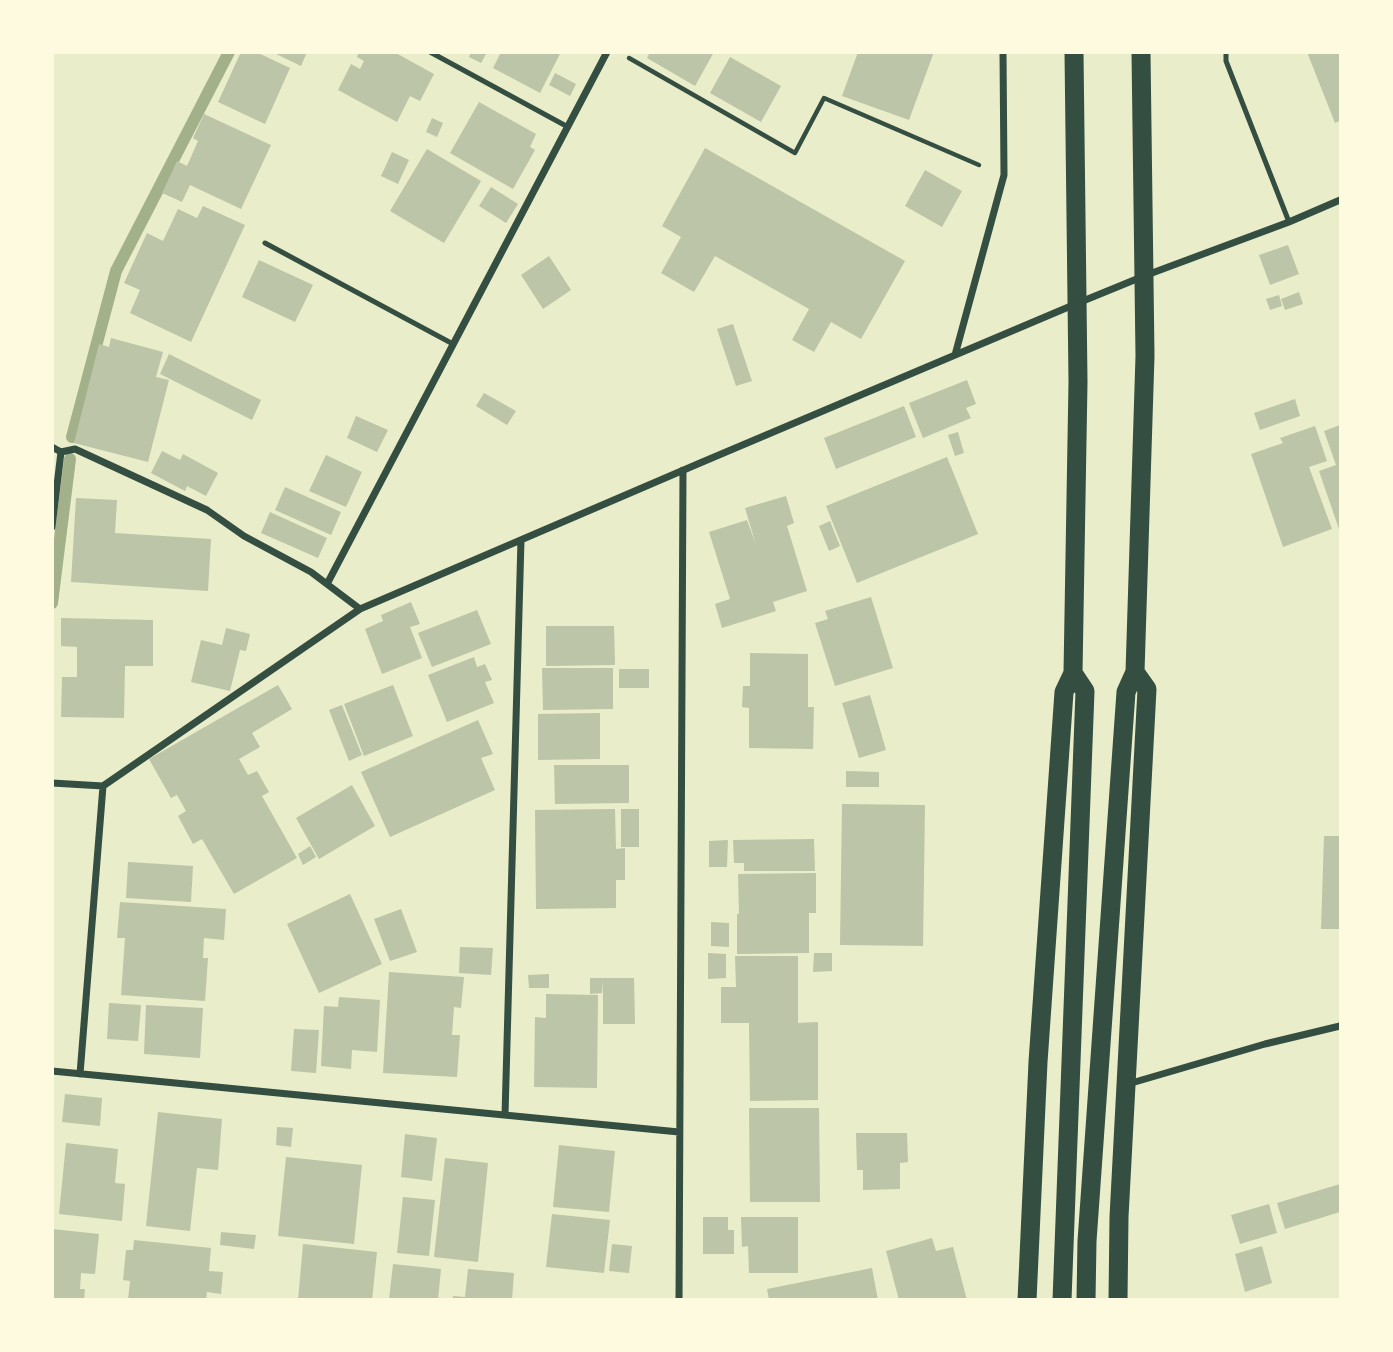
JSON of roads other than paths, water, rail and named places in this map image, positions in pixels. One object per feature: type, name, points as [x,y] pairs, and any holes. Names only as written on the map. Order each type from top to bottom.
[{"type":"highway","points":[[1027,1300],[1038,1062],[1063,705],[1064,692],[1073,673],[1079,382],[1074,52]]},
{"type":"highway","points":[[1086,1294],[1088,1227],[1126,692],[1135,672],[1145,356],[1141,52]]},
{"type":"highway","points":[[1118,1300],[1119,1217],[1147,689],[1135,672]]},
{"type":"highway","points":[[1062,1293],[1085,691],[1073,673]]},
{"type":"street","points":[[327,584],[607,52]]},
{"type":"street","points":[[955,355],[1004,175],[1003,52]]},
{"type":"street","points":[[52,783],[103,786],[360,609],[1078,303],[1340,200]]},
{"type":"street","points":[[52,447],[61,452],[75,449],[207,510],[244,536],[311,572],[360,609]]},
{"type":"street","points":[[52,527],[61,452]]},
{"type":"street","points":[[679,1300],[683,470]]},
{"type":"street","points":[[505,1115],[521,540]]},
{"type":"street","points":[[80,1074],[103,786]]},
{"type":"street","points":[[1127,1084],[1254,1047],[1340,1026]]},
{"type":"street","points":[[52,1071],[679,1132]]},
{"type":"lane","points":[[430,52],[568,127]]},
{"type":"lane","points":[[1226,52],[1226,61],[1289,222]]},
{"type":"lane","points":[[265,243],[453,344]]},
{"type":"waterway","points":[[72,437],[116,271],[229,52]]},
{"type":"waterway","points":[[52,603],[70,459]]}]
